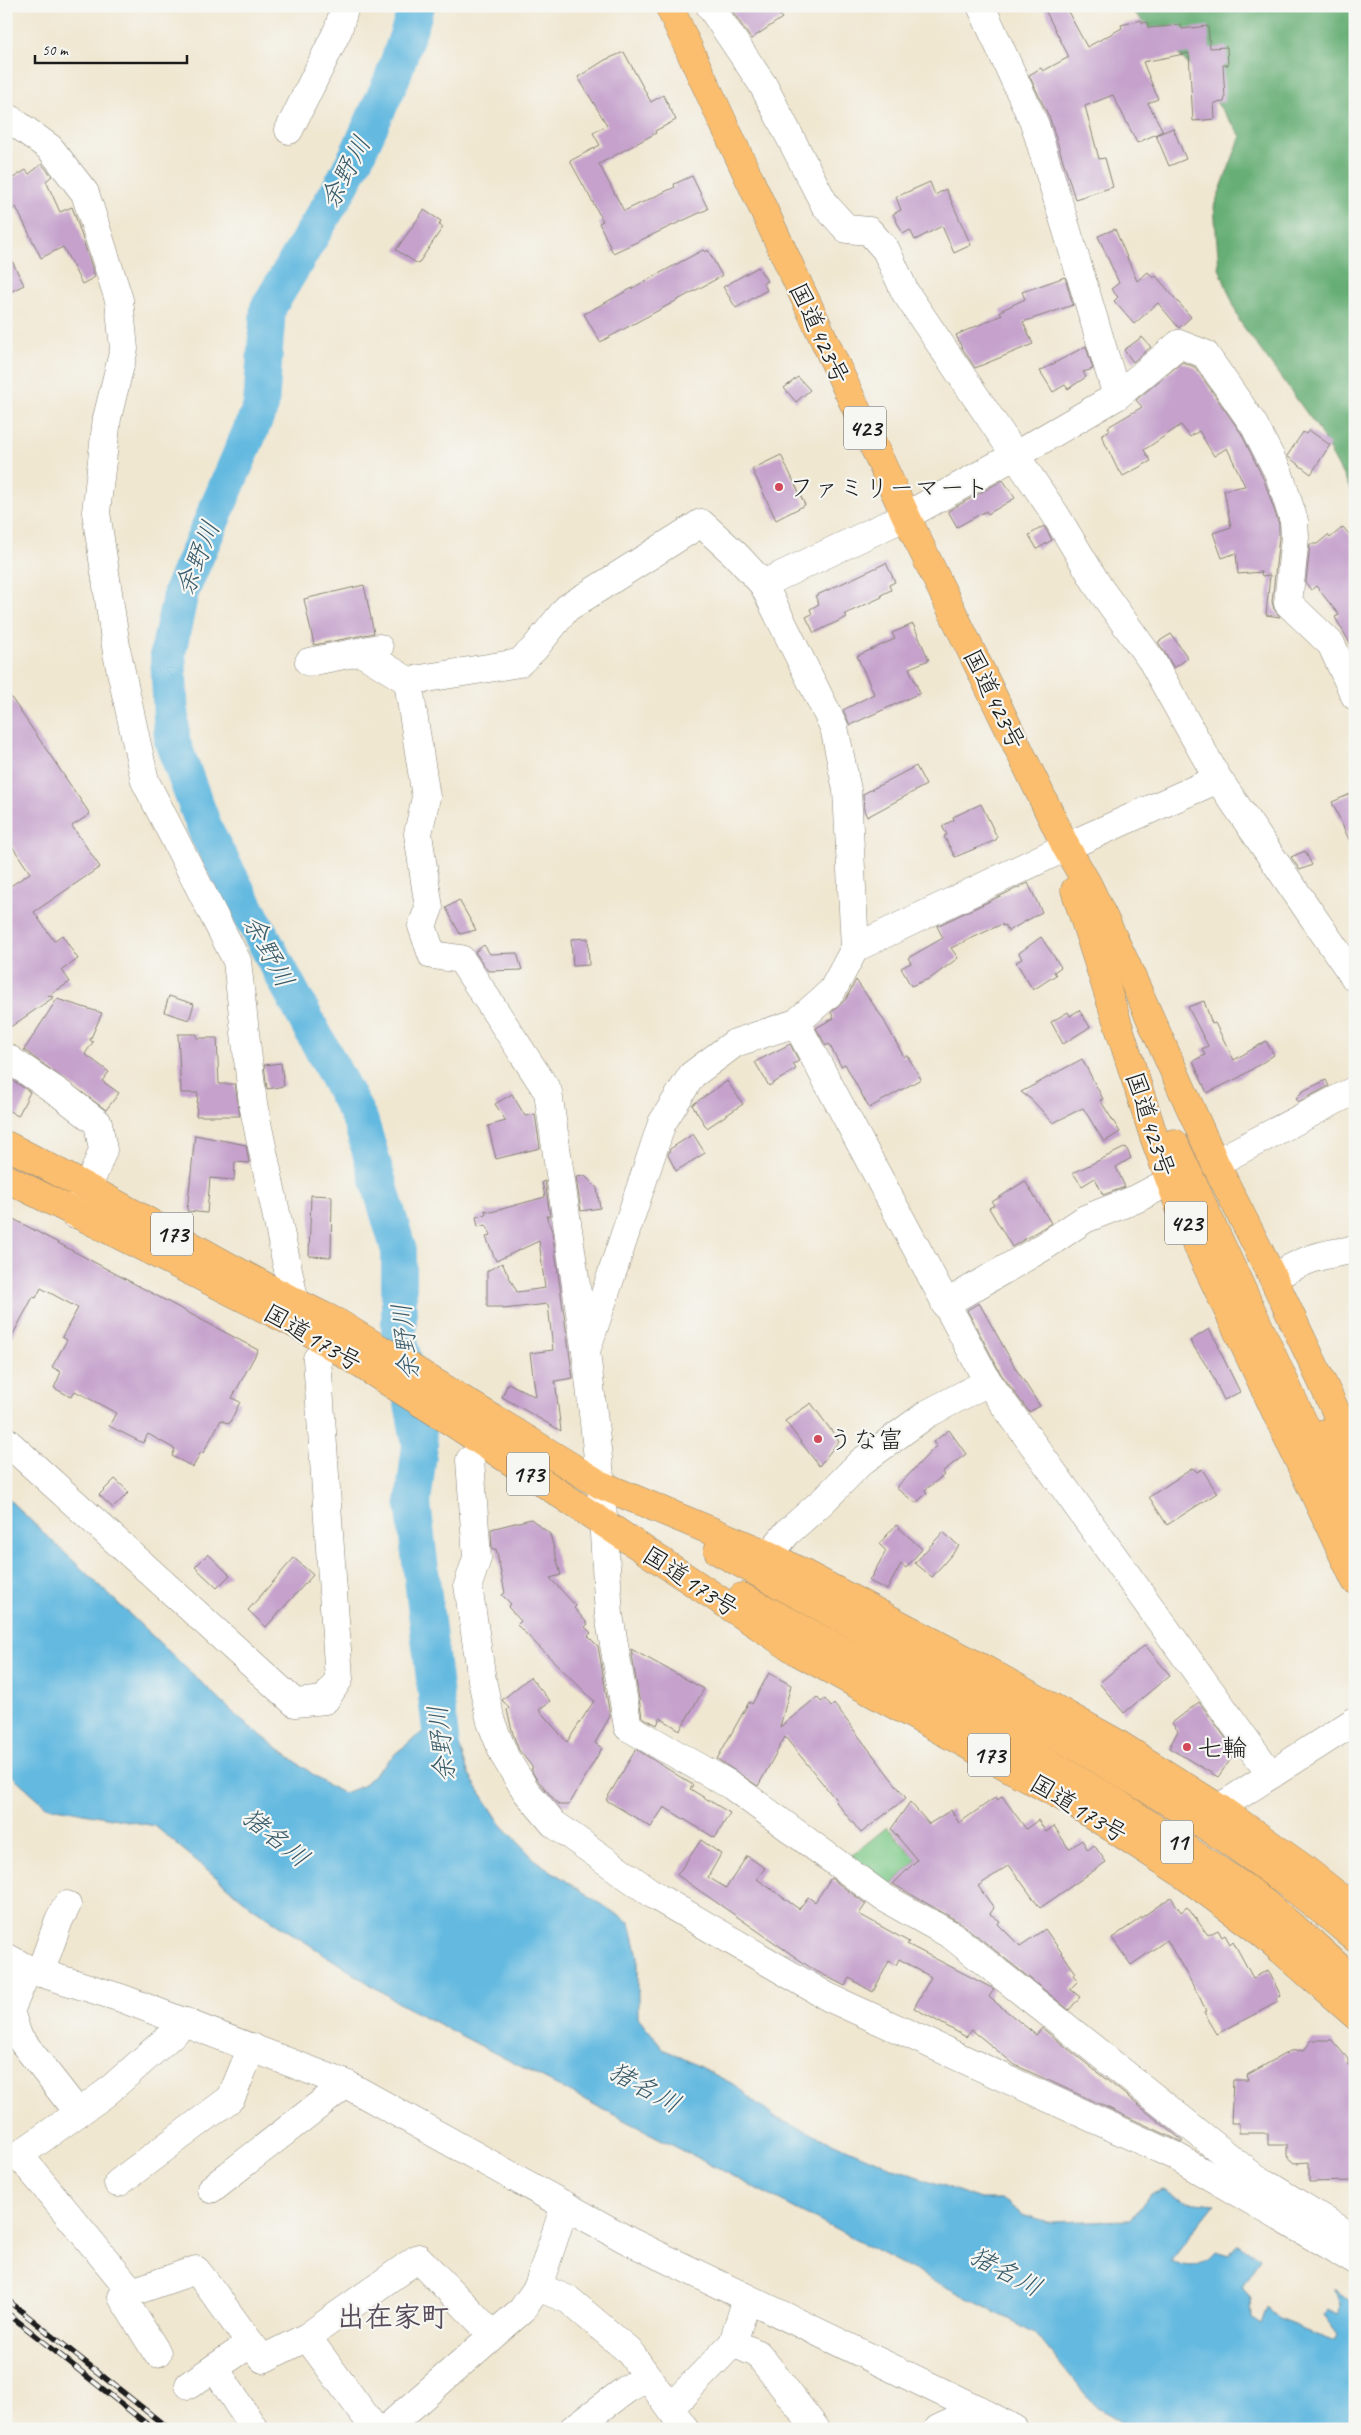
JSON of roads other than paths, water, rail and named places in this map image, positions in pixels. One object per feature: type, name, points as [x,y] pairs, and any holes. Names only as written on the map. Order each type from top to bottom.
[{"type":"highway","name":"国道423号","points":[[668,6],[906,516],[1066,847],[1087,883],[1125,962],[1215,1163],[1273,1278],[1355,1452]]},
{"type":"highway","name":"国道423号","points":[[1066,847],[1070,874],[1181,1211],[1300,1467],[1355,1580]]},
{"type":"highway","points":[[1125,962],[1175,1109],[1355,1493]]},
{"type":"highway","points":[[1122,1036],[1142,1063],[1199,1201],[1355,1534]]},
{"type":"highway","name":"国道173号","points":[[6,1145],[88,1188],[295,1303],[330,1343]]},
{"type":"highway","name":"国道173号","points":[[6,1178],[305,1329],[455,1410],[613,1490],[769,1555],[982,1668],[1115,1742],[1219,1808],[1302,1867],[1355,1909]]},
{"type":"highway","name":"国道173号","points":[[455,1410],[604,1524],[798,1652],[1077,1804],[1172,1867],[1262,1933],[1355,2015]]},
{"type":"highway","points":[[613,1490],[710,1546],[1114,1768],[1272,1871],[1355,1938]]},
{"type":"highway","name":"11","points":[[628,1540],[809,1631],[983,1725],[1112,1800],[1196,1854],[1250,1892],[1310,1941],[1355,1982]]},
{"type":"street","points":[[289,130],[338,30],[345,6]]},
{"type":"street","points":[[710,6],[763,85],[826,205],[847,230],[869,231],[886,250],[905,292],[1014,456],[1055,514],[1100,589],[1152,661],[1218,779],[1355,978]]},
{"type":"street","points":[[982,6],[1035,125],[1117,396]]},
{"type":"street","points":[[6,116],[50,148],[85,193],[119,300],[124,349],[107,418],[96,512],[117,653],[145,781],[237,961],[253,1104],[295,1303],[305,1329]]},
{"type":"street","points":[[762,584],[906,516],[1014,456],[1117,396],[1179,344],[1205,354],[1254,425],[1279,474],[1294,522],[1295,537],[1288,603],[1331,644],[1355,696]]},
{"type":"street","points":[[408,681],[518,663],[534,649],[567,608],[701,524],[735,554],[762,584],[834,727],[847,790],[855,948],[832,991],[796,1023],[735,1043],[692,1076],[662,1123],[586,1352]]},
{"type":"street","points":[[309,662],[371,650],[408,681],[426,797],[418,834],[429,908],[422,926],[432,955],[461,959],[548,1092],[586,1352],[613,1490],[604,1524],[609,1615],[628,1727],[732,1786],[883,1897],[951,1935],[1250,2174],[1355,2239]]},
{"type":"street","points":[[855,948],[1066,847],[1218,779]]},
{"type":"street","points":[[796,1023],[988,1382],[1271,1775]]},
{"type":"street","points":[[6,1057],[62,1095],[98,1123],[103,1150],[88,1188],[74,1214]]},
{"type":"street","points":[[1215,1163],[1355,1090]]},
{"type":"street","points":[[945,1304],[1045,1246],[1085,1219],[1136,1199],[1170,1182]]},
{"type":"street","points":[[1273,1278],[1302,1260],[1331,1252],[1355,1250]]},
{"type":"street","points":[[6,1441],[295,1703],[325,1700],[339,1678],[330,1343]]},
{"type":"street","points":[[769,1555],[787,1533],[824,1500],[861,1462],[927,1414],[988,1382]]},
{"type":"street","points":[[470,1460],[477,1558],[468,1585],[482,1680],[491,1722],[505,1757],[526,1791],[554,1824],[657,1897],[828,1997],[1175,2156],[1355,2261]]},
{"type":"street","points":[[1219,1808],[1355,1721]]},
{"type":"street","points":[[67,1905],[59,1920],[25,1966],[10,2011],[18,2036],[78,2113]]},
{"type":"street","points":[[25,1966],[121,1998],[346,2084],[626,2240],[979,2410],[1014,2429]]},
{"type":"street","points":[[158,2352],[13,2159],[106,2093],[186,2022]]},
{"type":"street","points":[[118,2183],[230,2098],[252,2047]]},
{"type":"street","points":[[211,2189],[346,2084]]},
{"type":"street","points":[[386,2429],[522,2310],[538,2287],[565,2205]]},
{"type":"street","points":[[119,2299],[196,2270],[222,2302],[250,2344],[263,2359],[307,2337],[418,2258],[492,2335]]},
{"type":"street","points":[[538,2287],[569,2300],[629,2351],[678,2418],[733,2343],[747,2298]]},
{"type":"street","points":[[307,2337],[375,2429]]},
{"type":"street","points":[[733,2343],[758,2354],[816,2429]]},
{"type":"street","points":[[189,2385],[250,2344]]},
{"type":"street","points":[[215,2368],[254,2429]]},
{"type":"street","points":[[573,2429],[627,2388],[648,2377]]},
{"type":"street","points":[[938,2429],[979,2410]]},
{"type":"water","name":"猪名川","points":[[6,1497],[242,1721],[327,1785],[344,1793],[362,1786],[396,1753],[425,1730],[454,1731],[469,1775],[501,1824],[536,1861],[630,1923],[638,1956],[638,2017],[663,2048],[733,2084],[774,2117],[883,2164],[980,2199],[1001,2199],[1021,2214],[1049,2222],[1131,2220],[1150,2194],[1164,2190],[1186,2201],[1215,2204],[1170,2261],[1194,2266],[1210,2258],[1215,2252],[1229,2256],[1238,2244],[1260,2259],[1242,2286],[1251,2299],[1252,2319],[1261,2325],[1267,2308],[1278,2319],[1336,2341],[1339,2335],[1324,2315],[1327,2310],[1339,2315],[1340,2305],[1335,2288],[1355,2306],[1355,2429],[1133,2429],[1094,2406],[1035,2333],[402,2005],[253,1908],[155,1826],[46,1806],[6,1770]]},
{"type":"waterway","name":"余野川","points":[[417,6],[392,79],[357,155],[341,186],[268,308],[261,406],[181,592],[168,653],[172,741],[207,834],[361,1122],[399,1251],[399,1336],[420,1445],[413,1503],[446,1781]]},
{"type":"railway","points":[[6,2299],[169,2429]]},
{"type":"railway","points":[[6,2312],[153,2429]]},
{"type":"place","name":"ファミリーマート","points":[[779,487]]},
{"type":"place","name":"うな富","points":[[818,1439]]},
{"type":"place","name":"七輪","points":[[1187,1747]]},
{"type":"district","name":"出在家町","points":[[393,2316]]}]
